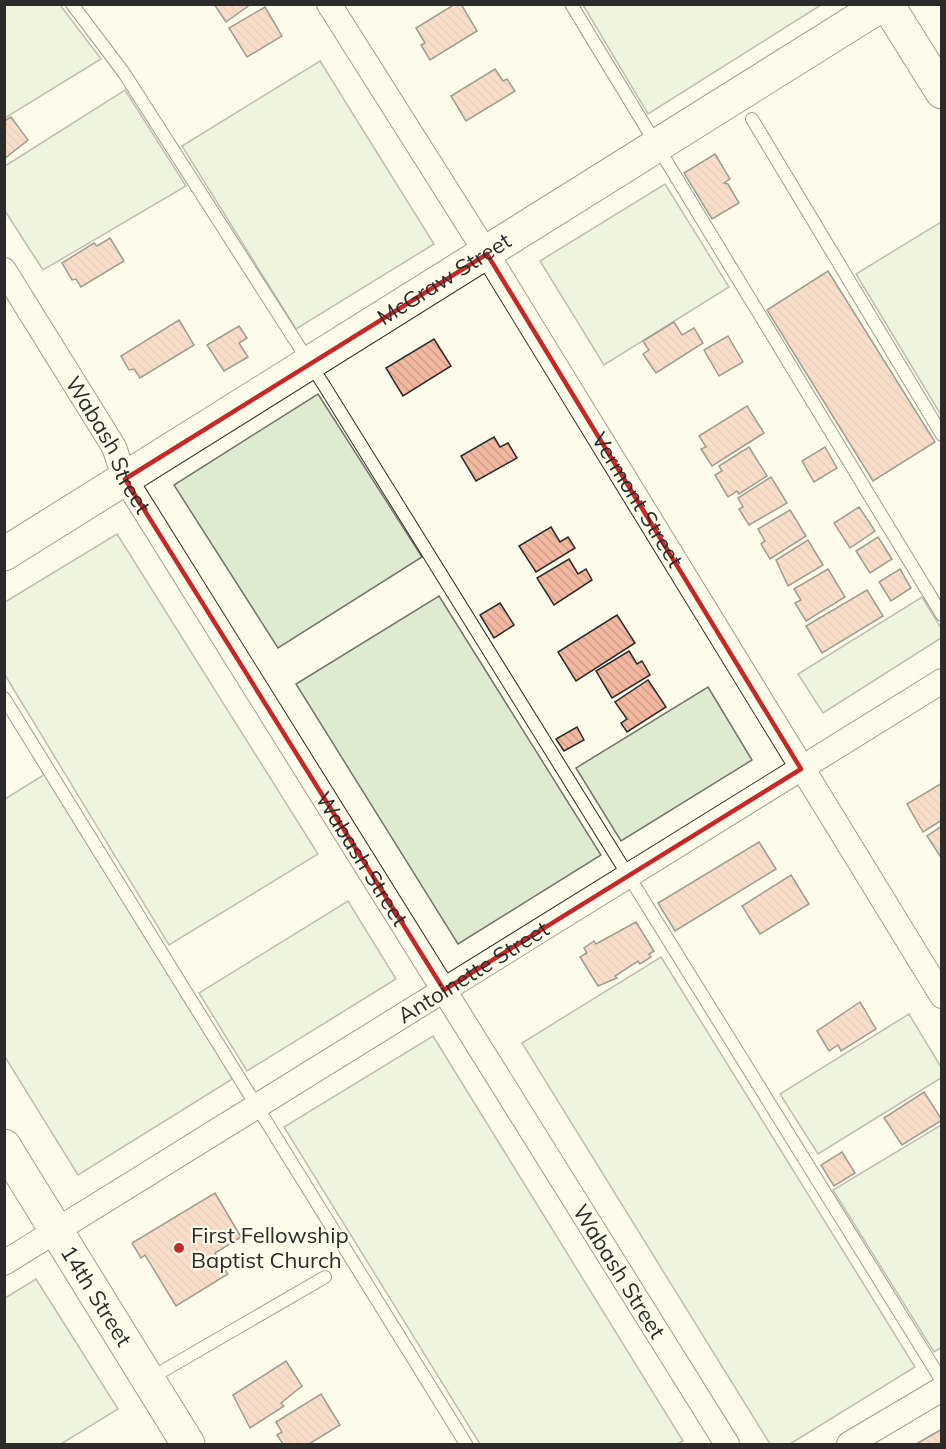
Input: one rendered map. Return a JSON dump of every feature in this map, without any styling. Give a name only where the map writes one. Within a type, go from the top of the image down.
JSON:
[{"type":"street","name":"Vermont Street","points":[[329,4],[487,254],[942,996]]},
{"type":"street","name":"McGraw Street","points":[[4,554],[885,4]]},
{"type":"street","points":[[885,4],[942,92]]},
{"type":"street","name":"Wabash Street","points":[[4,270],[114,447],[125,478],[727,1444]]},
{"type":"street","name":"Antoinette Street","points":[[4,1263],[942,681]]},
{"type":"street","name":"14th Street","points":[[4,1146],[188,1444]]},
{"type":"street","points":[[849,1444],[942,1389]]},
{"type":"lane","points":[[72,4],[123,73],[310,363],[630,875],[942,1381]]},
{"type":"lane","points":[[571,4],[942,615]]},
{"type":"lane","points":[[752,119],[942,435]]},
{"type":"lane","points":[[4,698],[466,1444]]},
{"type":"lane","points":[[148,1379],[325,1277]]},
{"type":"highlighted area","points":[[487,254],[801,769],[444,990],[125,479]]},
{"type":"green space","points":[[5,4],[60,5],[101,59],[5,118]]},
{"type":"green space","points":[[583,5],[821,5],[648,114]]},
{"type":"green space","points":[[320,61],[434,244],[296,329],[182,146]]},
{"type":"green space","points":[[125,90],[186,186],[43,270],[5,211],[5,166]]},
{"type":"green space","points":[[665,184],[729,287],[604,365],[540,261]]},
{"type":"green space","points":[[941,222],[941,415],[856,274]]},
{"type":"green space","points":[[318,394],[422,557],[278,648],[174,485]]},
{"type":"green space","points":[[117,534],[318,854],[169,945],[5,675],[5,602]]},
{"type":"green space","points":[[439,596],[601,855],[458,944],[296,684]]},
{"type":"green space","points":[[922,597],[941,628],[941,638],[823,713],[798,674]]},
{"type":"green space","points":[[708,687],[752,760],[621,841],[576,768]]},
{"type":"green space","points":[[45,774],[234,1078],[78,1175],[5,1057],[5,799]]},
{"type":"green space","points":[[348,901],[396,979],[247,1071],[199,993]]},
{"type":"green space","points":[[661,957],[915,1367],[790,1444],[770,1444],[522,1043]]},
{"type":"green space","points":[[909,1014],[941,1067],[941,1078],[818,1154],[780,1094]]},
{"type":"green space","points":[[433,1036],[683,1441],[677,1444],[480,1444],[284,1127]]},
{"type":"green space","points":[[941,1125],[942,1347],[934,1352],[833,1190]]},
{"type":"green space","points":[[36,1279],[118,1409],[61,1444],[5,1444],[5,1298]]},
{"type":"building","points":[[214,4],[251,4],[226,22]]},
{"type":"building","points":[[455,4],[461,4],[477,31],[430,60],[421,45],[425,43],[416,28]]},
{"type":"building","points":[[265,7],[282,36],[247,57],[229,28]]},
{"type":"building","points":[[495,69],[503,81],[507,79],[515,91],[466,121],[451,96]]},
{"type":"building","points":[[11,117],[28,140],[4,159],[4,121]]},
{"type":"building","points":[[715,154],[730,179],[724,183],[728,184],[739,203],[712,219],[684,173]]},
{"type":"building","points":[[110,238],[124,261],[81,287],[76,279],[72,280],[62,263],[94,243],[97,246]]},
{"type":"building","points":[[828,271],[935,442],[873,481],[767,310]]},
{"type":"building","points":[[179,320],[194,345],[140,378],[134,369],[129,370],[121,356]]},
{"type":"building","points":[[674,322],[682,335],[694,328],[703,343],[656,373],[643,354],[649,350],[643,341]]},
{"type":"building","points":[[239,326],[247,338],[239,343],[248,357],[224,371],[207,345]]},
{"type":"building","points":[[728,336],[743,362],[719,376],[704,350]]},
{"type":"building","points":[[434,339],[451,366],[403,396],[386,368]]},
{"type":"building","points":[[747,406],[764,433],[712,466],[701,449],[706,447],[699,436]]},
{"type":"building","points":[[494,437],[500,447],[508,443],[517,458],[476,481],[461,456]]},
{"type":"building","points":[[749,447],[767,476],[739,494],[737,491],[728,497],[715,475],[722,471],[719,466]]},
{"type":"building","points":[[825,447],[837,468],[814,482],[802,461]]},
{"type":"building","points":[[771,477],[787,503],[749,525],[739,509],[743,507],[738,498]]},
{"type":"building","points":[[859,507],[875,531],[850,548],[834,523]]},
{"type":"building","points":[[790,510],[806,536],[770,559],[761,544],[765,541],[758,529]]},
{"type":"building","points":[[551,527],[560,542],[568,537],[575,548],[536,572],[519,546]]},
{"type":"building","points":[[878,537],[892,559],[870,573],[856,551]]},
{"type":"building","points":[[808,540],[823,565],[788,586],[776,560]]},
{"type":"building","points":[[569,559],[578,574],[586,569],[592,580],[554,605],[537,578]]},
{"type":"building","points":[[828,569],[845,597],[806,621],[795,603],[801,600],[794,589]]},
{"type":"building","points":[[900,569],[911,588],[891,601],[879,582]]},
{"type":"building","points":[[867,590],[883,616],[822,653],[806,626]]},
{"type":"building","points":[[500,603],[514,625],[494,638],[480,615]]},
{"type":"building","points":[[617,615],[635,643],[576,681],[558,652]]},
{"type":"building","points":[[629,651],[637,664],[642,661],[650,675],[612,698],[596,671]]},
{"type":"building","points":[[648,680],[666,707],[627,732],[621,723],[627,719],[615,702]]},
{"type":"building","points":[[577,727],[584,740],[564,751],[556,739]]},
{"type":"building","points":[[942,783],[942,820],[923,832],[907,804]]},
{"type":"building","points":[[942,826],[942,859],[927,836]]},
{"type":"building","points":[[759,842],[776,869],[675,931],[658,903]]},
{"type":"building","points":[[791,875],[809,904],[760,934],[742,906]]},
{"type":"building","points":[[636,922],[654,951],[649,954],[651,957],[640,964],[638,961],[615,976],[617,978],[598,986],[580,957],[587,953],[584,948]]},
{"type":"building","points":[[860,1002],[876,1029],[841,1051],[838,1045],[829,1051],[817,1031]]},
{"type":"building","points":[[924,1092],[942,1120],[902,1145],[884,1118]]},
{"type":"building","points":[[842,1152],[855,1173],[834,1186],[821,1165]]},
{"type":"building","name":"First Fellowship Baptist Church","points":[[215,1193],[241,1237],[215,1253],[228,1274],[176,1306],[145,1255],[141,1258],[132,1243]]},
{"type":"building","points":[[286,1361],[302,1386],[281,1403],[284,1406],[250,1428],[233,1395]]},
{"type":"building","points":[[321,1394],[340,1425],[309,1444],[283,1444],[277,1435],[282,1432],[276,1422]]},
{"type":"building","points":[[942,1429],[942,1444],[916,1444]]},
{"type":"place","name":"First Fellowship Baptist Church","points":[[179,1248]]}]
